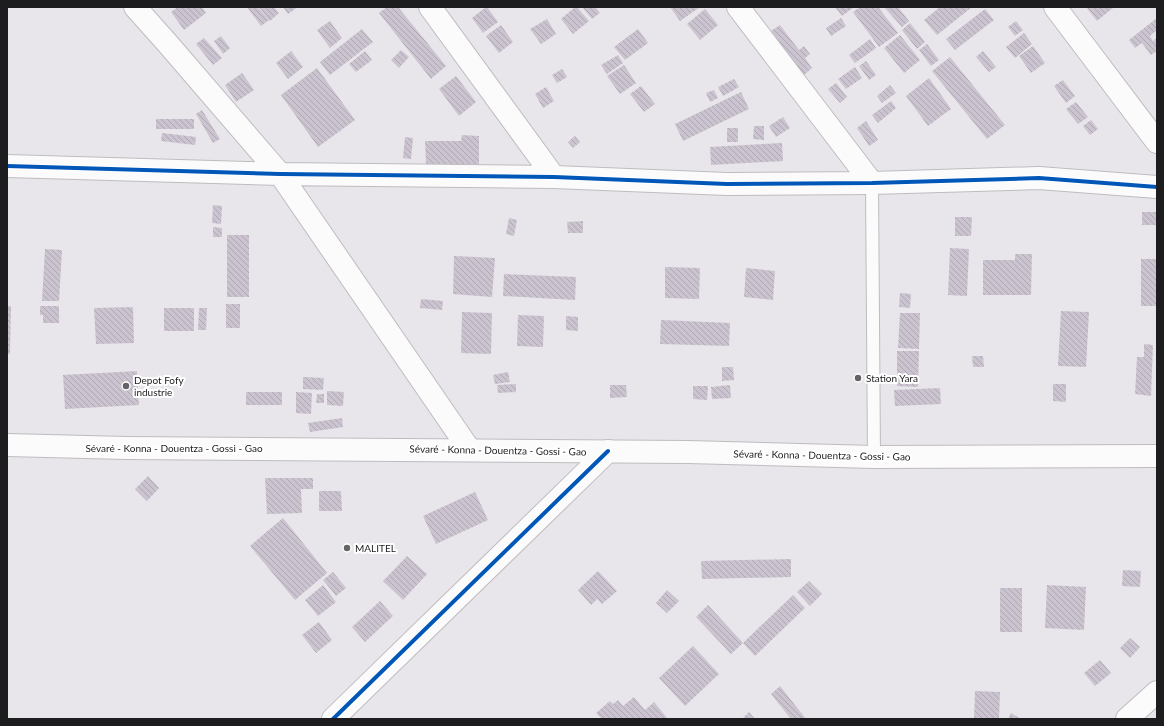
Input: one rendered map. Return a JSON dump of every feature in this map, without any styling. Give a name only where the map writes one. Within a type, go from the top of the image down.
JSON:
[{"type":"street","points":[[135,7],[280,174],[469,450]]},
{"type":"street","points":[[430,7],[554,177]]},
{"type":"street","points":[[738,7],[872,183]]},
{"type":"street","points":[[1055,7],[1157,142]]},
{"type":"street","points":[[7,166],[280,174],[554,177],[726,184],[872,183],[1039,178],[1157,187]]},
{"type":"street","name":"Sévaré - Konna - Douentza - Gossi - Gao","points":[[7,445],[134,448],[688,452],[874,457],[1157,456]]},
{"type":"street","points":[[333,719],[608,451]]},
{"type":"street","points":[[1127,719],[1157,692]]},
{"type":"lane","points":[[872,183],[874,457]]},
{"type":"building","points":[[178,7],[202,7],[206,13],[184,30],[171,12]]},
{"type":"building","points":[[247,7],[258,7],[269,20],[261,26]]},
{"type":"building","points":[[259,7],[274,7],[279,13],[270,21]]},
{"type":"building","points":[[283,7],[298,7],[288,14]]},
{"type":"building","points":[[387,7],[398,7],[446,66],[431,79],[379,13]]},
{"type":"building","points":[[486,7],[498,22],[483,33],[472,18]]},
{"type":"building","points":[[577,7],[589,21],[573,34],[561,19]]},
{"type":"building","points":[[582,7],[595,7],[600,13],[592,19]]},
{"type":"building","points":[[670,7],[700,7],[680,21]]},
{"type":"building","points":[[835,7],[854,7],[842,16]]},
{"type":"building","points":[[860,7],[878,7],[898,33],[879,47],[853,12]]},
{"type":"building","points":[[884,7],[898,7],[909,21],[902,27]]},
{"type":"building","points":[[940,7],[972,7],[937,35],[924,20]]},
{"type":"building","points":[[1086,7],[1114,7],[1097,21]]},
{"type":"building","points":[[705,9],[718,25],[700,40],[687,24]]},
{"type":"building","points":[[985,9],[994,20],[955,50],[946,39]]},
{"type":"building","points":[[841,18],[846,26],[831,36],[826,28]]},
{"type":"building","points":[[1157,18],[1157,30],[1150,36],[1153,41],[1157,38],[1157,51],[1151,55],[1142,43],[1135,48],[1129,40]]},
{"type":"building","points":[[547,19],[556,34],[541,44],[530,29]]},
{"type":"building","points":[[330,21],[342,38],[330,48],[317,30]]},
{"type":"building","points":[[1016,21],[1023,30],[1015,36],[1008,27]]},
{"type":"building","points":[[910,23],[925,42],[917,49],[902,30]]},
{"type":"building","points":[[501,25],[513,42],[499,53],[486,36]]},
{"type":"building","points":[[780,25],[799,50],[804,46],[810,54],[805,58],[812,68],[804,75],[771,31]]},
{"type":"building","points":[[362,29],[373,42],[330,75],[320,62]]},
{"type":"building","points":[[638,29],[648,43],[625,60],[614,47]]},
{"type":"building","points":[[1024,33],[1032,44],[1015,58],[1006,47]]},
{"type":"building","points":[[900,35],[920,60],[904,73],[884,48]]},
{"type":"building","points":[[221,36],[230,48],[223,54],[214,41]]},
{"type":"building","points":[[204,38],[222,58],[213,65],[196,44]]},
{"type":"building","points":[[870,39],[876,48],[855,63],[849,55]]},
{"type":"building","points":[[927,44],[939,60],[931,66],[919,50]]},
{"type":"building","points":[[1033,46],[1045,63],[1031,73],[1019,56]]},
{"type":"building","points":[[401,50],[409,57],[399,68],[391,60]]},
{"type":"building","points":[[291,51],[303,67],[288,79],[276,63]]},
{"type":"building","points":[[365,51],[372,60],[356,72],[349,64]]},
{"type":"building","points":[[983,51],[996,67],[989,72],[976,57]]},
{"type":"building","points":[[618,55],[623,63],[607,74],[601,65]]},
{"type":"building","points":[[950,57],[1005,125],[987,139],[932,71]]},
{"type":"building","points":[[866,61],[876,75],[869,80],[859,66]]},
{"type":"building","points":[[624,65],[636,83],[620,94],[607,76]]},
{"type":"building","points":[[855,67],[862,78],[846,89],[838,79]]},
{"type":"building","points":[[317,68],[355,120],[318,147],[281,95]]},
{"type":"building","points":[[562,69],[567,77],[557,83],[552,75]]},
{"type":"building","points":[[242,73],[254,90],[236,102],[225,85]]},
{"type":"building","points":[[456,76],[476,102],[459,116],[439,89]]},
{"type":"building","points":[[929,78],[951,109],[928,126],[906,96]]},
{"type":"building","points":[[734,79],[739,87],[723,96],[718,87]]},
{"type":"building","points":[[1063,80],[1075,96],[1066,103],[1054,86]]},
{"type":"building","points":[[836,83],[847,97],[840,103],[828,89]]},
{"type":"building","points":[[890,85],[896,93],[882,103],[877,96]]},
{"type":"building","points":[[641,86],[655,104],[644,112],[630,94]]},
{"type":"building","points":[[546,87],[554,101],[543,108],[535,94]]},
{"type":"building","points":[[714,90],[718,98],[710,102],[706,93]]},
{"type":"building","points":[[741,92],[749,109],[683,141],[675,124]]},
{"type":"building","points":[[891,101],[896,108],[878,123],[872,115]]},
{"type":"building","points":[[1076,102],[1088,117],[1078,124],[1066,109]]},
{"type":"building","points":[[202,110],[220,139],[213,143],[196,114]]},
{"type":"building","points":[[783,117],[790,128],[776,137],[769,126]]},
{"type":"building","points":[[156,119],[194,119],[194,129],[156,129]]},
{"type":"building","points":[[1091,120],[1098,129],[1090,135],[1083,126]]},
{"type":"building","points":[[866,121],[878,140],[869,146],[857,128]]},
{"type":"building","points":[[754,126],[764,126],[764,140],[753,139]]},
{"type":"building","points":[[727,128],[738,128],[738,142],[727,142]]},
{"type":"building","points":[[162,133],[196,137],[195,145],[161,141]]},
{"type":"building","points":[[462,135],[479,136],[479,164],[426,164],[425,141],[461,141]]},
{"type":"building","points":[[575,136],[580,142],[573,148],[568,142]]},
{"type":"building","points":[[405,137],[413,138],[411,159],[403,158]]},
{"type":"building","points":[[782,143],[783,161],[711,165],[710,147]]},
{"type":"building","points":[[213,205],[222,206],[221,224],[212,223]]},
{"type":"building","points":[[1142,212],[1157,212],[1157,225],[1142,225]]},
{"type":"building","points":[[955,217],[972,217],[971,236],[955,236]]},
{"type":"building","points":[[509,218],[517,220],[514,236],[506,234]]},
{"type":"building","points":[[583,221],[583,233],[568,233],[567,222]]},
{"type":"building","points":[[213,227],[222,228],[222,237],[213,237]]},
{"type":"building","points":[[227,235],[249,235],[249,297],[227,297]]},
{"type":"building","points":[[950,248],[969,249],[967,296],[948,295]]},
{"type":"building","points":[[45,249],[62,250],[59,301],[42,301]]},
{"type":"building","points":[[1015,254],[1032,254],[1031,295],[983,295],[983,260],[1015,260]]},
{"type":"building","points":[[454,256],[495,258],[492,297],[453,294]]},
{"type":"building","points":[[1141,259],[1157,259],[1157,306],[1141,306]]},
{"type":"building","points":[[665,267],[700,268],[699,299],[665,298]]},
{"type":"building","points":[[746,268],[775,271],[773,300],[744,297]]},
{"type":"building","points":[[504,274],[576,277],[575,300],[503,296]]},
{"type":"building","points":[[900,293],[911,294],[910,308],[899,307]]},
{"type":"building","points":[[421,299],[443,301],[442,310],[420,308]]},
{"type":"building","points":[[226,304],[240,304],[240,328],[226,328]]},
{"type":"building","points":[[7,306],[11,306],[10,354],[7,354]]},
{"type":"building","points":[[40,306],[59,306],[59,323],[43,323],[43,315],[40,315]]},
{"type":"building","points":[[133,307],[134,343],[96,344],[94,308]]},
{"type":"building","points":[[164,308],[194,308],[194,331],[164,331]]},
{"type":"building","points":[[199,308],[207,308],[206,330],[198,330]]},
{"type":"building","points":[[1061,311],[1089,312],[1086,367],[1058,366]]},
{"type":"building","points":[[462,312],[492,313],[491,354],[461,353]]},
{"type":"building","points":[[900,313],[920,313],[919,349],[898,348]]},
{"type":"building","points":[[518,315],[544,316],[543,347],[517,346]]},
{"type":"building","points":[[566,316],[578,317],[578,331],[566,330]]},
{"type":"building","points":[[661,320],[730,323],[729,346],[660,344]]},
{"type":"building","points":[[1144,344],[1153,345],[1151,396],[1135,394],[1137,357],[1144,357]]},
{"type":"building","points":[[897,351],[919,351],[918,387],[897,386]]},
{"type":"building","points":[[972,356],[983,356],[984,367],[973,367]]},
{"type":"building","points":[[722,367],[733,367],[734,380],[722,381]]},
{"type":"building","points":[[137,371],[139,405],[65,409],[63,375]]},
{"type":"building","points":[[508,372],[510,382],[495,384],[493,375]]},
{"type":"building","points":[[303,377],[324,378],[323,390],[303,389]]},
{"type":"building","points":[[516,384],[516,392],[498,393],[497,385]]},
{"type":"building","points":[[1053,384],[1066,384],[1066,402],[1053,401]]},
{"type":"building","points":[[610,385],[626,385],[627,397],[610,398]]},
{"type":"building","points":[[730,385],[731,398],[712,399],[711,387]]},
{"type":"building","points":[[693,386],[708,386],[707,400],[693,399]]},
{"type":"building","points":[[940,388],[941,404],[895,406],[894,390]]},
{"type":"building","points":[[327,391],[344,392],[343,406],[327,405]]},
{"type":"building","points":[[246,392],[282,392],[282,405],[246,405]]},
{"type":"building","points":[[296,392],[312,393],[311,414],[296,413]]},
{"type":"building","points":[[317,394],[324,394],[324,403],[316,403]]},
{"type":"building","points":[[342,418],[343,427],[310,432],[308,423]]},
{"type":"building","points":[[148,476],[159,488],[147,501],[135,489]]},
{"type":"building","points":[[265,478],[313,478],[313,489],[301,489],[302,513],[267,514]]},
{"type":"building","points":[[319,491],[341,491],[342,511],[319,511]]},
{"type":"building","points":[[475,492],[488,520],[436,544],[423,516]]},
{"type":"building","points":[[283,518],[327,573],[295,600],[250,546]]},
{"type":"building","points":[[407,556],[427,574],[403,600],[383,581]]},
{"type":"building","points":[[791,559],[791,577],[702,579],[701,561]]},
{"type":"building","points":[[1123,570],[1141,571],[1140,587],[1122,586]]},
{"type":"building","points":[[598,571],[617,591],[602,604],[597,599],[591,605],[578,590]]},
{"type":"building","points":[[333,572],[346,588],[336,596],[323,580]]},
{"type":"building","points":[[809,581],[822,594],[810,606],[797,592]]},
{"type":"building","points":[[323,585],[336,602],[318,616],[305,600]]},
{"type":"building","points":[[1047,585],[1086,587],[1084,630],[1045,628]]},
{"type":"building","points":[[1000,588],[1022,588],[1022,632],[1000,632]]},
{"type":"building","points":[[667,590],[679,601],[667,613],[656,603]]},
{"type":"building","points":[[793,595],[805,608],[755,656],[743,643]]},
{"type":"building","points":[[380,601],[393,616],[365,642],[352,627]]},
{"type":"building","points":[[708,605],[743,643],[731,654],[696,617]]},
{"type":"building","points":[[319,622],[332,640],[316,653],[302,635]]},
{"type":"building","points":[[1130,638],[1140,647],[1130,658],[1120,648]]},
{"type":"building","points":[[693,646],[719,674],[685,706],[659,678]]},
{"type":"building","points":[[1100,660],[1111,673],[1095,686],[1084,673]]},
{"type":"building","points":[[780,686],[806,719],[791,719],[771,694]]},
{"type":"building","points":[[975,691],[1000,692],[999,719],[974,719]]},
{"type":"building","points":[[634,697],[645,710],[654,702],[667,718],[602,719],[596,713],[610,701],[613,704],[618,700],[623,706]]},
{"type":"building","points":[[749,712],[755,719],[742,719]]},
{"type":"building","points":[[1011,713],[1021,719],[1008,719]]},
{"type":"cycle path","points":[[7,166],[280,174],[554,177],[727,184],[872,183],[1039,178],[1157,187]]},
{"type":"cycle path","points":[[333,719],[608,451]]},
{"type":"place","name":"Station Yara","points":[[858,378]]},
{"type":"place","name":"Depot Fofy industrie","points":[[126,386]]},
{"type":"place","name":"MALITEL","points":[[347,548]]}]
